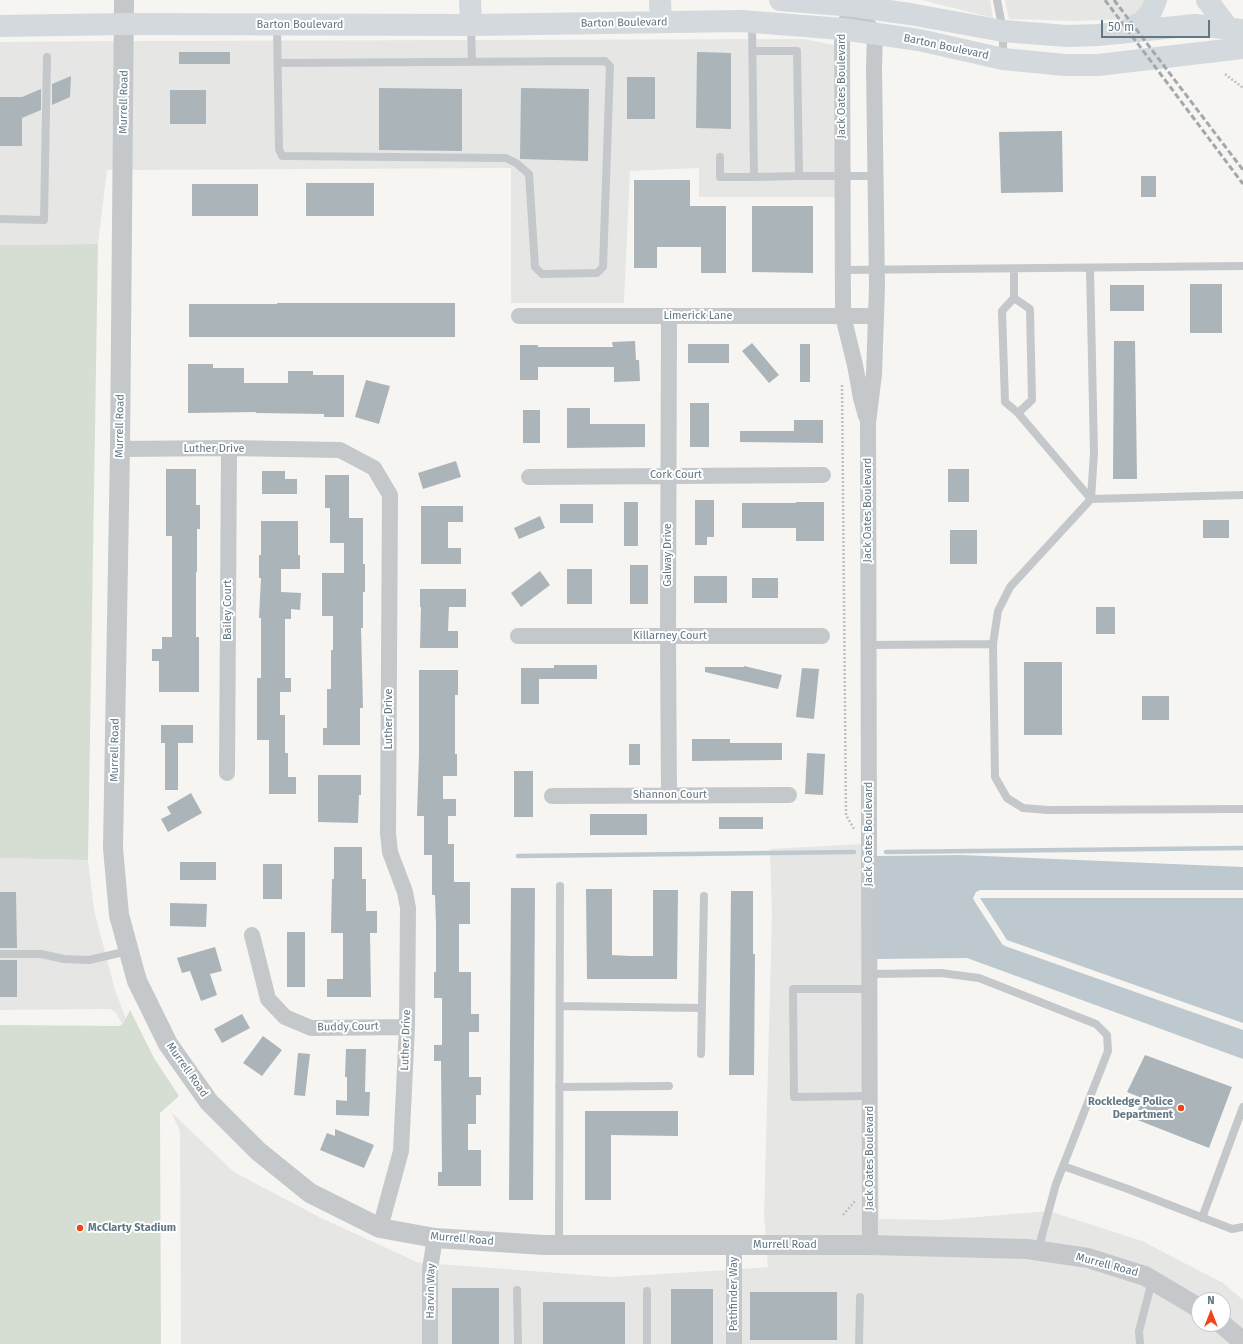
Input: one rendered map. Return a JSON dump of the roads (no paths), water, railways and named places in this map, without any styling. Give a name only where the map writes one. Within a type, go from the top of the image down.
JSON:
[{"type":"main road","points":[[470,0],[471,25]]},
{"type":"main road","points":[[660,0],[661,22]]},
{"type":"main road","points":[[780,0],[855,3],[1003,31],[1067,36],[1098,35],[1195,25],[1236,29]]},
{"type":"main road","points":[[1121,33],[1142,22],[1151,12],[1156,0]]},
{"type":"main road","points":[[1207,0],[1236,29],[1243,48]]},
{"type":"main road","name":"Barton Boulevard","points":[[0,26],[125,24],[471,25],[752,22],[842,29],[919,40],[1003,59],[1065,65],[1098,65],[1243,48]]},
{"type":"street","name":"Murrell Road","points":[[124,0],[125,24],[120,450],[113,848],[119,915],[137,981],[168,1044],[209,1102],[258,1151],[310,1193],[380,1228],[435,1238],[559,1245],[870,1245],[978,1247],[1038,1250],[1088,1258],[1145,1276],[1191,1303]]},
{"type":"street","name":"Jack Oates Boulevard","points":[[855,3],[842,29],[843,316],[855,366],[860,398],[868,423]]},
{"type":"street","points":[[855,3],[875,34]]},
{"type":"street","name":"Jack Oates Boulevard","points":[[870,1245],[868,423],[874,374],[877,270],[874,67],[875,34]]},
{"type":"street","name":"Limerick Lane","points":[[519,316],[876,316]]},
{"type":"street","name":"Galway Drive","points":[[669,316],[668,636],[670,795]]},
{"type":"street","name":"Luther Drive","points":[[120,450],[229,448],[340,450],[374,468],[390,495],[388,833],[390,852],[408,908],[407,1027],[401,1151],[380,1228]]},
{"type":"street","name":"Bailey Court","points":[[227,773],[229,448]]},
{"type":"street","name":"Cork Court","points":[[529,477],[823,475]]},
{"type":"street","name":"Killarney Court","points":[[518,636],[822,636]]},
{"type":"street","name":"Shannon Court","points":[[552,796],[789,795]]},
{"type":"street","name":"Buddy Court","points":[[252,935],[268,999],[285,1017],[311,1028],[407,1027]]},
{"type":"street","name":"Harvin Way","points":[[430,1344],[430,1269],[435,1238]]},
{"type":"street","name":"Pathfinder Way","points":[[734,1245],[734,1344]]},
{"type":"street","points":[[1231,1331],[1243,1342]]},
{"type":"lane","points":[[997,0],[1003,31],[1003,59]]},
{"type":"lane","points":[[752,22],[754,177]]},
{"type":"lane","points":[[277,25],[279,149],[282,156],[506,158],[516,163],[528,174],[535,267],[542,274],[597,273],[603,267],[610,66],[605,61],[278,63]]},
{"type":"lane","points":[[471,25],[472,62]]},
{"type":"lane","points":[[753,50],[797,51],[800,176]]},
{"type":"lane","points":[[0,219],[44,220],[47,57]]},
{"type":"lane","points":[[720,157],[720,177],[876,176]]},
{"type":"lane","points":[[843,270],[1243,266]]},
{"type":"lane","points":[[1090,268],[1094,453],[1091,499],[1010,587],[998,611],[993,644],[995,777],[1007,798],[1023,808],[1048,810],[1243,809]]},
{"type":"lane","points":[[1014,269],[1014,298],[1002,310],[1005,402],[1018,413],[1091,499]]},
{"type":"lane","points":[[1014,298],[1030,309],[1032,400],[1018,413]]},
{"type":"lane","points":[[1091,499],[1243,495]]},
{"type":"lane","points":[[869,645],[993,644]]},
{"type":"lane","points":[[559,1245],[560,886]]},
{"type":"lane","points":[[701,1054],[704,896]]},
{"type":"lane","points":[[0,954],[41,954],[64,959],[89,960],[129,950]]},
{"type":"lane","points":[[870,1096],[794,1097],[793,989],[870,982],[941,973],[979,978],[1096,1024],[1107,1034],[1108,1051],[1056,1184],[1038,1250]]},
{"type":"lane","points":[[560,1006],[702,1008]]},
{"type":"lane","points":[[559,1087],[669,1086]]},
{"type":"lane","points":[[1202,1218],[1243,1107]]},
{"type":"lane","points":[[1063,1166],[1232,1229],[1243,1227]]},
{"type":"lane","points":[[1140,1344],[1139,1331],[1152,1280]]},
{"type":"lane","points":[[517,1290],[518,1344]]},
{"type":"lane","points":[[647,1291],[647,1344]]},
{"type":"lane","points":[[859,1344],[860,1297]]},
{"type":"waterway","points":[[886,852],[1243,848]]},
{"type":"waterway","points":[[518,856],[854,852]]},
{"type":"railway","points":[[1105,0],[1243,184]]},
{"type":"railway","points":[[1114,0],[1243,170]]},
{"type":"place","name":"Rockledge Police Department","points":[[1181,1108]]},
{"type":"place","name":"McClarty Stadium","points":[[80,1228]]}]
